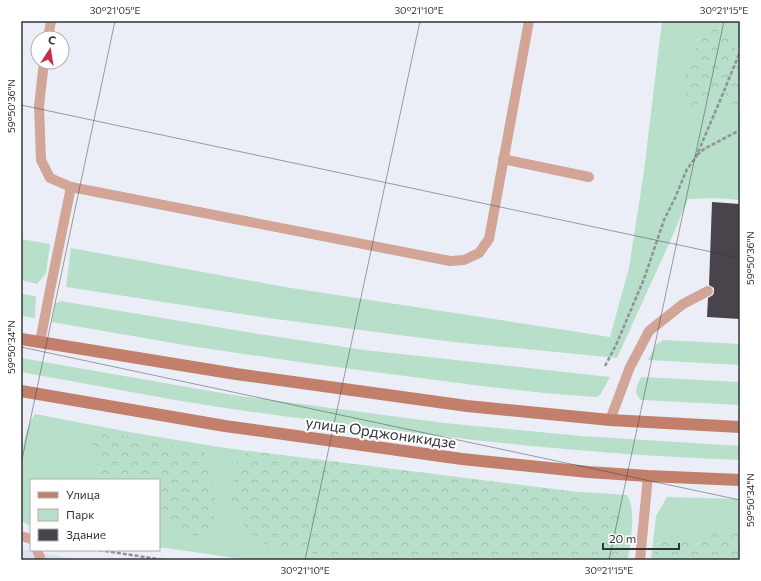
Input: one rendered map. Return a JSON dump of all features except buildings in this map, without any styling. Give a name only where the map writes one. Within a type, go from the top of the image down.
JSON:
[{"type":"street","points":[[21,339],[236,374],[467,406],[610,420],[740,426]]},
{"type":"street","name":"улица Орджоникидзе","points":[[21,391],[225,426],[462,459],[580,471],[740,480]]},
{"type":"lane","points":[[43,70],[39,106],[41,160],[50,178],[72,187],[450,261],[464,260],[479,253],[489,239],[529,21]]},
{"type":"lane","points":[[503,159],[589,178]]},
{"type":"lane","points":[[40,342],[72,187]]},
{"type":"lane","points":[[610,420],[630,367],[649,331],[683,304],[708,291]]},
{"type":"lane","points":[[640,560],[648,476]]},
{"type":"path","points":[[696,157],[740,52]]},
{"type":"path","points":[[605,366],[616,345],[644,279],[664,220],[687,169],[704,148],[740,130]]},
{"type":"path","points":[[106,551],[164,560]]},
{"type":"shaded area","points":[[21,549],[79,560],[21,560]]},
{"type":"green space","points":[[662,21],[740,21],[740,200],[715,198],[688,199],[617,358],[453,342],[268,318],[66,287],[71,248],[285,287],[610,337],[629,268],[644,171]]},
{"type":"green space","points":[[716,27],[724,30],[731,36],[740,58],[740,115],[734,109],[730,101],[724,96],[715,96],[700,108],[691,107],[686,97],[685,73],[701,35],[707,28]]},
{"type":"green space","points":[[21,239],[50,244],[46,273],[37,284],[21,280]]},
{"type":"green space","points":[[21,294],[36,296],[35,318],[21,316]]},
{"type":"green space","points":[[60,301],[364,350],[610,377],[600,395],[596,397],[482,386],[313,364],[190,346],[52,322],[55,304]]},
{"type":"green space","points":[[663,340],[740,344],[740,365],[648,360],[656,345]]},
{"type":"green space","points":[[21,358],[233,395],[444,423],[581,436],[740,446],[740,460],[652,456],[522,445],[310,420],[175,400],[21,372]]},
{"type":"green space","points":[[641,377],[740,382],[740,405],[641,400],[636,392]]},
{"type":"green space","points":[[35,414],[213,446],[407,474],[552,490],[627,495],[632,510],[628,560],[249,560],[160,547],[160,479],[30,479],[30,526],[21,520],[21,471],[25,435]]},
{"type":"green space","points":[[100,431],[205,452],[211,471],[215,501],[213,529],[203,537],[180,532],[160,522],[160,479],[91,479],[97,470],[98,455],[91,442]]},
{"type":"green space","points":[[249,451],[570,491],[598,505],[620,509],[618,560],[373,560],[274,549],[254,537],[245,527],[229,503],[237,460]]},
{"type":"green space","points":[[667,497],[740,499],[740,560],[651,560],[656,516]]},
{"type":"green space","points":[[725,529],[740,531],[740,560],[657,560],[655,553],[663,536],[671,535],[699,540]]}]
